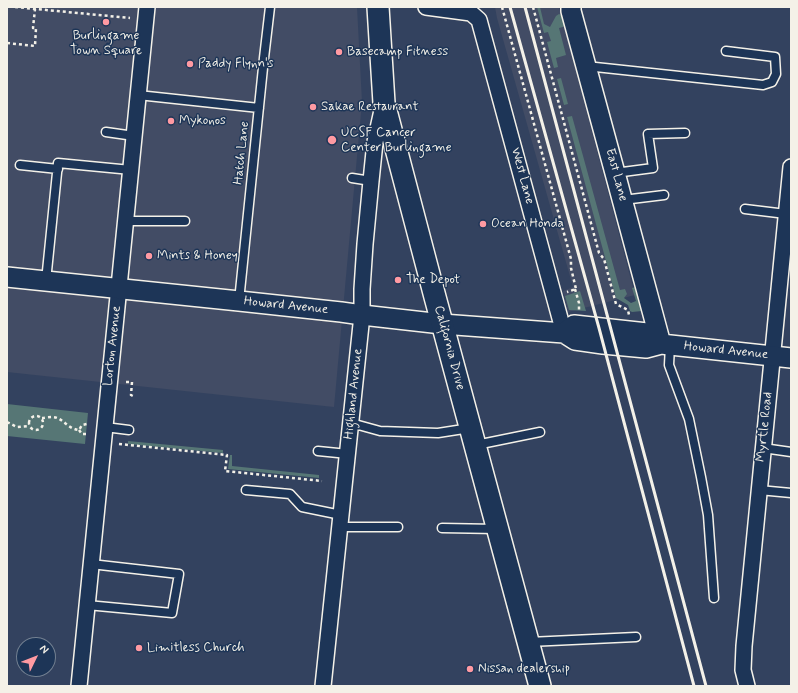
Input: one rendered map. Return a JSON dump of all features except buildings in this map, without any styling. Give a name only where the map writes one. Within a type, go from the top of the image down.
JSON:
[{"type":"main road","name":"California Drive","points":[[378,7],[384,103],[540,686]]},
{"type":"street","name":"Lorton Avenue","points":[[79,686],[147,7]]},
{"type":"street","name":"West Lane","points":[[426,7],[471,13],[479,20],[564,334]]},
{"type":"street","name":"East Lane","points":[[571,7],[623,200],[665,345]]},
{"type":"street","name":"Highland Avenue","points":[[323,686],[362,316],[365,244],[371,181],[376,142],[384,103]]},
{"type":"street","name":"Myrtle Road","points":[[747,686],[743,670],[744,646],[791,167]]},
{"type":"street","name":"Howard Avenue","points":[[7,277],[442,324],[564,334],[574,325],[647,333],[665,345],[791,358]]},
{"type":"lane","name":"Hatch Lane","points":[[239,301],[270,7]]},
{"type":"lane","points":[[586,66],[763,85],[772,82],[776,74],[775,57],[726,51]]},
{"type":"lane","points":[[138,95],[218,101],[259,108]]},
{"type":"lane","points":[[106,132],[134,136]]},
{"type":"lane","points":[[616,173],[653,168],[648,134],[685,133]]},
{"type":"lane","points":[[46,281],[58,163],[131,170]]},
{"type":"lane","points":[[20,165],[58,169]]},
{"type":"lane","points":[[352,178],[371,181]]},
{"type":"lane","points":[[623,200],[664,195]]},
{"type":"lane","points":[[745,209],[786,214]]},
{"type":"lane","points":[[126,221],[185,221]]},
{"type":"lane","points":[[665,345],[669,366],[689,419],[702,477],[708,515],[714,598]]},
{"type":"lane","points":[[351,424],[380,431],[472,436],[540,432]]},
{"type":"lane","points":[[105,427],[130,430]]},
{"type":"lane","points":[[763,448],[791,452]]},
{"type":"lane","points":[[318,451],[348,454]]},
{"type":"lane","points":[[246,490],[290,494],[302,507],[341,521],[398,527]]},
{"type":"lane","points":[[759,490],[791,492]]},
{"type":"lane","points":[[442,528],[497,529]]},
{"type":"lane","points":[[87,605],[172,613],[179,574],[91,564]]},
{"type":"lane","points":[[528,642],[636,637]]},
{"type":"path","points":[[15,7],[130,18]]},
{"type":"path","points":[[502,7],[570,259],[580,313]]},
{"type":"path","points":[[533,7],[599,254],[604,259],[616,304],[628,310],[629,315]]},
{"type":"path","points":[[7,44],[34,46],[36,28],[33,28],[35,9]]},
{"type":"path","points":[[562,294],[575,289]]},
{"type":"path","points":[[126,382],[132,382],[130,395],[133,396]]},
{"type":"path","points":[[29,426],[31,417],[52,417],[71,428],[79,430],[82,434],[86,434]]},
{"type":"path","points":[[7,422],[17,427],[29,426],[35,430],[42,427],[42,418]]},
{"type":"path","points":[[79,430],[82,425],[87,424]]},
{"type":"path","points":[[119,444],[227,455],[225,471],[322,481]]},
{"type":"shaded area","points":[[7,7],[357,7],[362,102],[334,407],[7,372]]},
{"type":"shaded area","points":[[495,7],[559,7],[635,295],[568,312],[563,291],[573,287]]},
{"type":"green space","points":[[537,7],[540,7],[544,24],[550,27],[556,16],[559,14],[563,16],[565,25],[559,28],[566,55],[556,58],[558,67],[554,68],[547,42],[551,41],[548,32],[544,33]]},
{"type":"green space","points":[[561,78],[568,104],[564,105],[557,79]]},
{"type":"green space","points":[[572,116],[620,290],[625,289],[627,294],[624,298],[631,303],[636,301],[632,288],[636,287],[642,311],[630,311],[628,305],[616,298],[567,117]]},
{"type":"green space","points":[[580,291],[586,311],[569,310],[565,296]]},
{"type":"green space","points":[[7,404],[88,413],[85,444],[7,436]]},
{"type":"green space","points":[[128,441],[223,450],[223,453],[128,444]]},
{"type":"green space","points":[[230,455],[232,455],[232,466],[319,475],[319,478],[228,469]]},
{"type":"railway","points":[[510,7],[599,328],[694,686]]},
{"type":"railway","points":[[525,7],[706,686]]},
{"type":"place","name":"Burlingame Town Square","points":[[106,22]]},
{"type":"place","name":"Basecamp Fitness","points":[[339,52]]},
{"type":"place","name":"Paddy Flynn's","points":[[190,64]]},
{"type":"place","name":"Sakae Restaurant","points":[[313,107]]},
{"type":"place","name":"Mykonos","points":[[171,121]]},
{"type":"place","name":"UCSF Cancer Center Burlingame","points":[[332,140]]},
{"type":"place","name":"Ocean Honda","points":[[483,224]]},
{"type":"place","name":"Mints & Honey","points":[[149,256]]},
{"type":"place","name":"The Depot","points":[[398,280]]},
{"type":"place","name":"Limitless Church","points":[[139,648]]},
{"type":"place","name":"Nissan dealership","points":[[470,669]]}]
